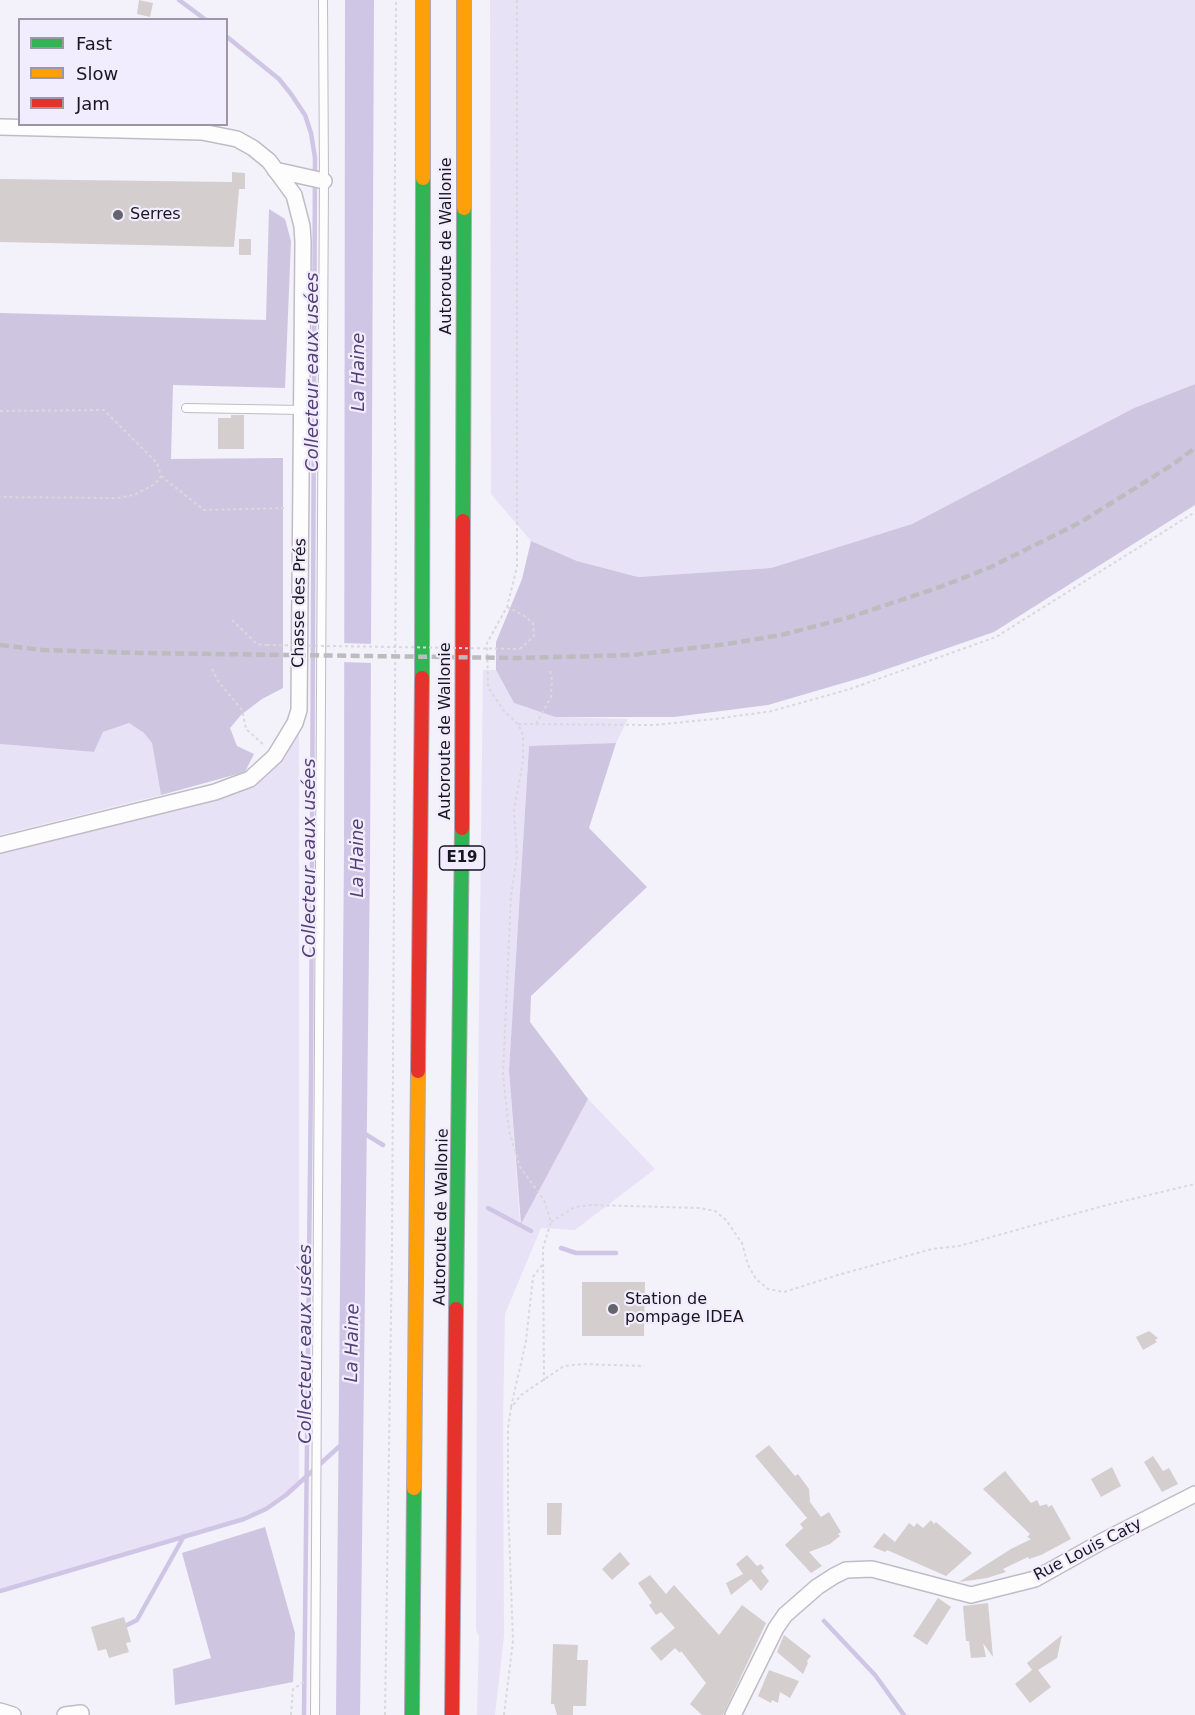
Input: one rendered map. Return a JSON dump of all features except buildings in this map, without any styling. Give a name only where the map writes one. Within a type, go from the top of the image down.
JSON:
[{"type":"highway","name":"Autoroute de Wallonie","points":[[412,1715],[422,716],[423,0]]},
{"type":"highway","name":"Autoroute de Wallonie","points":[[452,1715],[464,718],[464,0]]},
{"type":"street","points":[[0,128],[211,133],[237,139],[253,148],[272,166],[324,181]]},
{"type":"street","name":"Chasse des Prés","points":[[0,845],[215,792],[250,779],[275,756],[290,732],[299,710],[302,226],[294,195],[272,166]]},
{"type":"street","name":"Rue Louis Caty","points":[[733,1715],[776,1628],[785,1615],[817,1587],[846,1570],[872,1569],[971,1595],[1035,1579],[1195,1494]]},
{"type":"street","points":[[0,1711],[13,1715]]},
{"type":"lane","points":[[315,1715],[324,181],[323,0]]},
{"type":"lane","points":[[186,408],[302,410]]},
{"type":"path","points":[[385,1715],[392,1248],[396,0]]},
{"type":"path","points":[[517,0],[517,567],[507,607],[487,643],[488,687],[504,711],[518,724],[522,735],[523,751],[514,810],[517,857],[511,896],[503,1074],[509,1131],[520,1167],[544,1200],[551,1222],[543,1248],[542,1265],[544,1381]]},
{"type":"path","points":[[0,411],[104,410],[157,463],[160,476],[204,510],[301,508]]},
{"type":"path","points":[[0,497],[117,498],[134,495],[154,484],[160,476]]},
{"type":"path","points":[[518,724],[654,725],[715,719],[772,711],[850,689],[996,637],[1195,512]]},
{"type":"path","points":[[232,620],[257,644],[520,649],[534,636],[533,623],[507,607]]},
{"type":"path","points":[[212,669],[218,681],[242,710],[246,729],[275,756]]},
{"type":"path","points":[[536,724],[551,697],[550,671]]},
{"type":"path","points":[[551,1222],[575,1207],[591,1205],[700,1208],[715,1212],[726,1220],[742,1243],[748,1265],[756,1279],[768,1289],[784,1292],[932,1249],[959,1246],[1102,1206],[1195,1184]]},
{"type":"path","points":[[504,1715],[513,1641],[508,1428],[526,1341],[533,1277],[542,1265]]},
{"type":"path","points":[[511,1408],[521,1395],[564,1366],[582,1364],[644,1366]]},
{"type":"path","points":[[291,1715],[293,1689],[316,1673]]},
{"type":"shaded area","points":[[490,0],[1195,0],[1195,384],[1134,408],[912,524],[771,568],[638,577],[577,561],[531,541],[491,494]]},
{"type":"shaded area","points":[[269,209],[285,219],[291,241],[285,388],[173,385],[171,459],[283,458],[283,688],[262,699],[241,715],[230,728],[237,746],[254,754],[245,772],[161,795],[152,743],[144,733],[129,723],[103,732],[94,752],[0,744],[0,313],[266,320]]},
{"type":"shaded area","points":[[1195,384],[1195,505],[994,632],[867,676],[768,705],[674,717],[555,717],[514,703],[496,670],[496,642],[522,579],[531,541],[577,561],[638,577],[771,568],[912,524],[1134,408]]},
{"type":"shaded area","points":[[483,670],[496,670],[514,703],[555,717],[628,719],[616,743],[529,747],[509,1070],[520,1223],[588,1099],[655,1169],[575,1230],[541,1228],[505,1314],[504,1636],[495,1715],[477,1715],[479,1636],[476,1630],[478,1093]]},
{"type":"shaded area","points":[[299,710],[299,1484],[266,1509],[244,1519],[0,1591],[0,845],[250,779]]},
{"type":"shaded area","points":[[129,723],[144,733],[152,743],[161,795],[0,835],[0,744],[94,752],[103,732]]},
{"type":"shaded area","points":[[616,743],[589,828],[647,887],[531,996],[530,1022],[588,1099],[521,1224],[509,1070],[529,746]]},
{"type":"shaded area","points":[[265,1527],[295,1633],[293,1682],[175,1705],[173,1669],[211,1658],[182,1553]]},
{"type":"water","name":"La Haine","points":[[345,0],[374,0],[370,860],[360,1715],[336,1715],[344,856]]},
{"type":"pier","points":[[341,643],[374,644],[374,663],[341,662]]},
{"type":"waterway","name":"Collecteur eaux usées","points":[[179,0],[203,18]]},
{"type":"waterway","name":"Collecteur eaux usées","points":[[228,38],[279,79],[291,94],[305,115],[315,158],[311,1080],[304,1715]]},
{"type":"waterway","points":[[362,1132],[383,1145]]},
{"type":"waterway","points":[[488,1208],[531,1231]]},
{"type":"waterway","points":[[561,1248],[576,1253],[616,1253]]},
{"type":"waterway","points":[[0,1591],[244,1519],[266,1509],[286,1495],[342,1444]]},
{"type":"waterway","points":[[127,1625],[137,1620],[184,1536]]},
{"type":"waterway","points":[[824,1621],[875,1675],[904,1715]]},
{"type":"railway","points":[[0,645],[43,650],[139,653],[519,658],[633,655],[727,644],[781,635],[847,618],[940,587],[991,567],[1081,522],[1195,448]]},
{"type":"traffic: fast","points":[[422,678],[423,178]]},
{"type":"traffic: fast","points":[[463,521],[464,208]]},
{"type":"traffic: fast","points":[[456,1309],[462,828]]},
{"type":"traffic: fast","points":[[412,1715],[414,1488]]},
{"type":"traffic: slow","points":[[423,0],[423,178]]},
{"type":"traffic: slow","points":[[464,0],[464,208]]},
{"type":"traffic: slow","points":[[414,1488],[418,1071]]},
{"type":"traffic: jam","points":[[462,828],[463,521]]},
{"type":"traffic: jam","points":[[418,1071],[422,678]]},
{"type":"traffic: jam","points":[[452,1715],[456,1309]]},
{"type":"place","name":"Serres","points":[[118,215]]},
{"type":"place","name":"Station de pompage IDEA","points":[[613,1309]]}]
